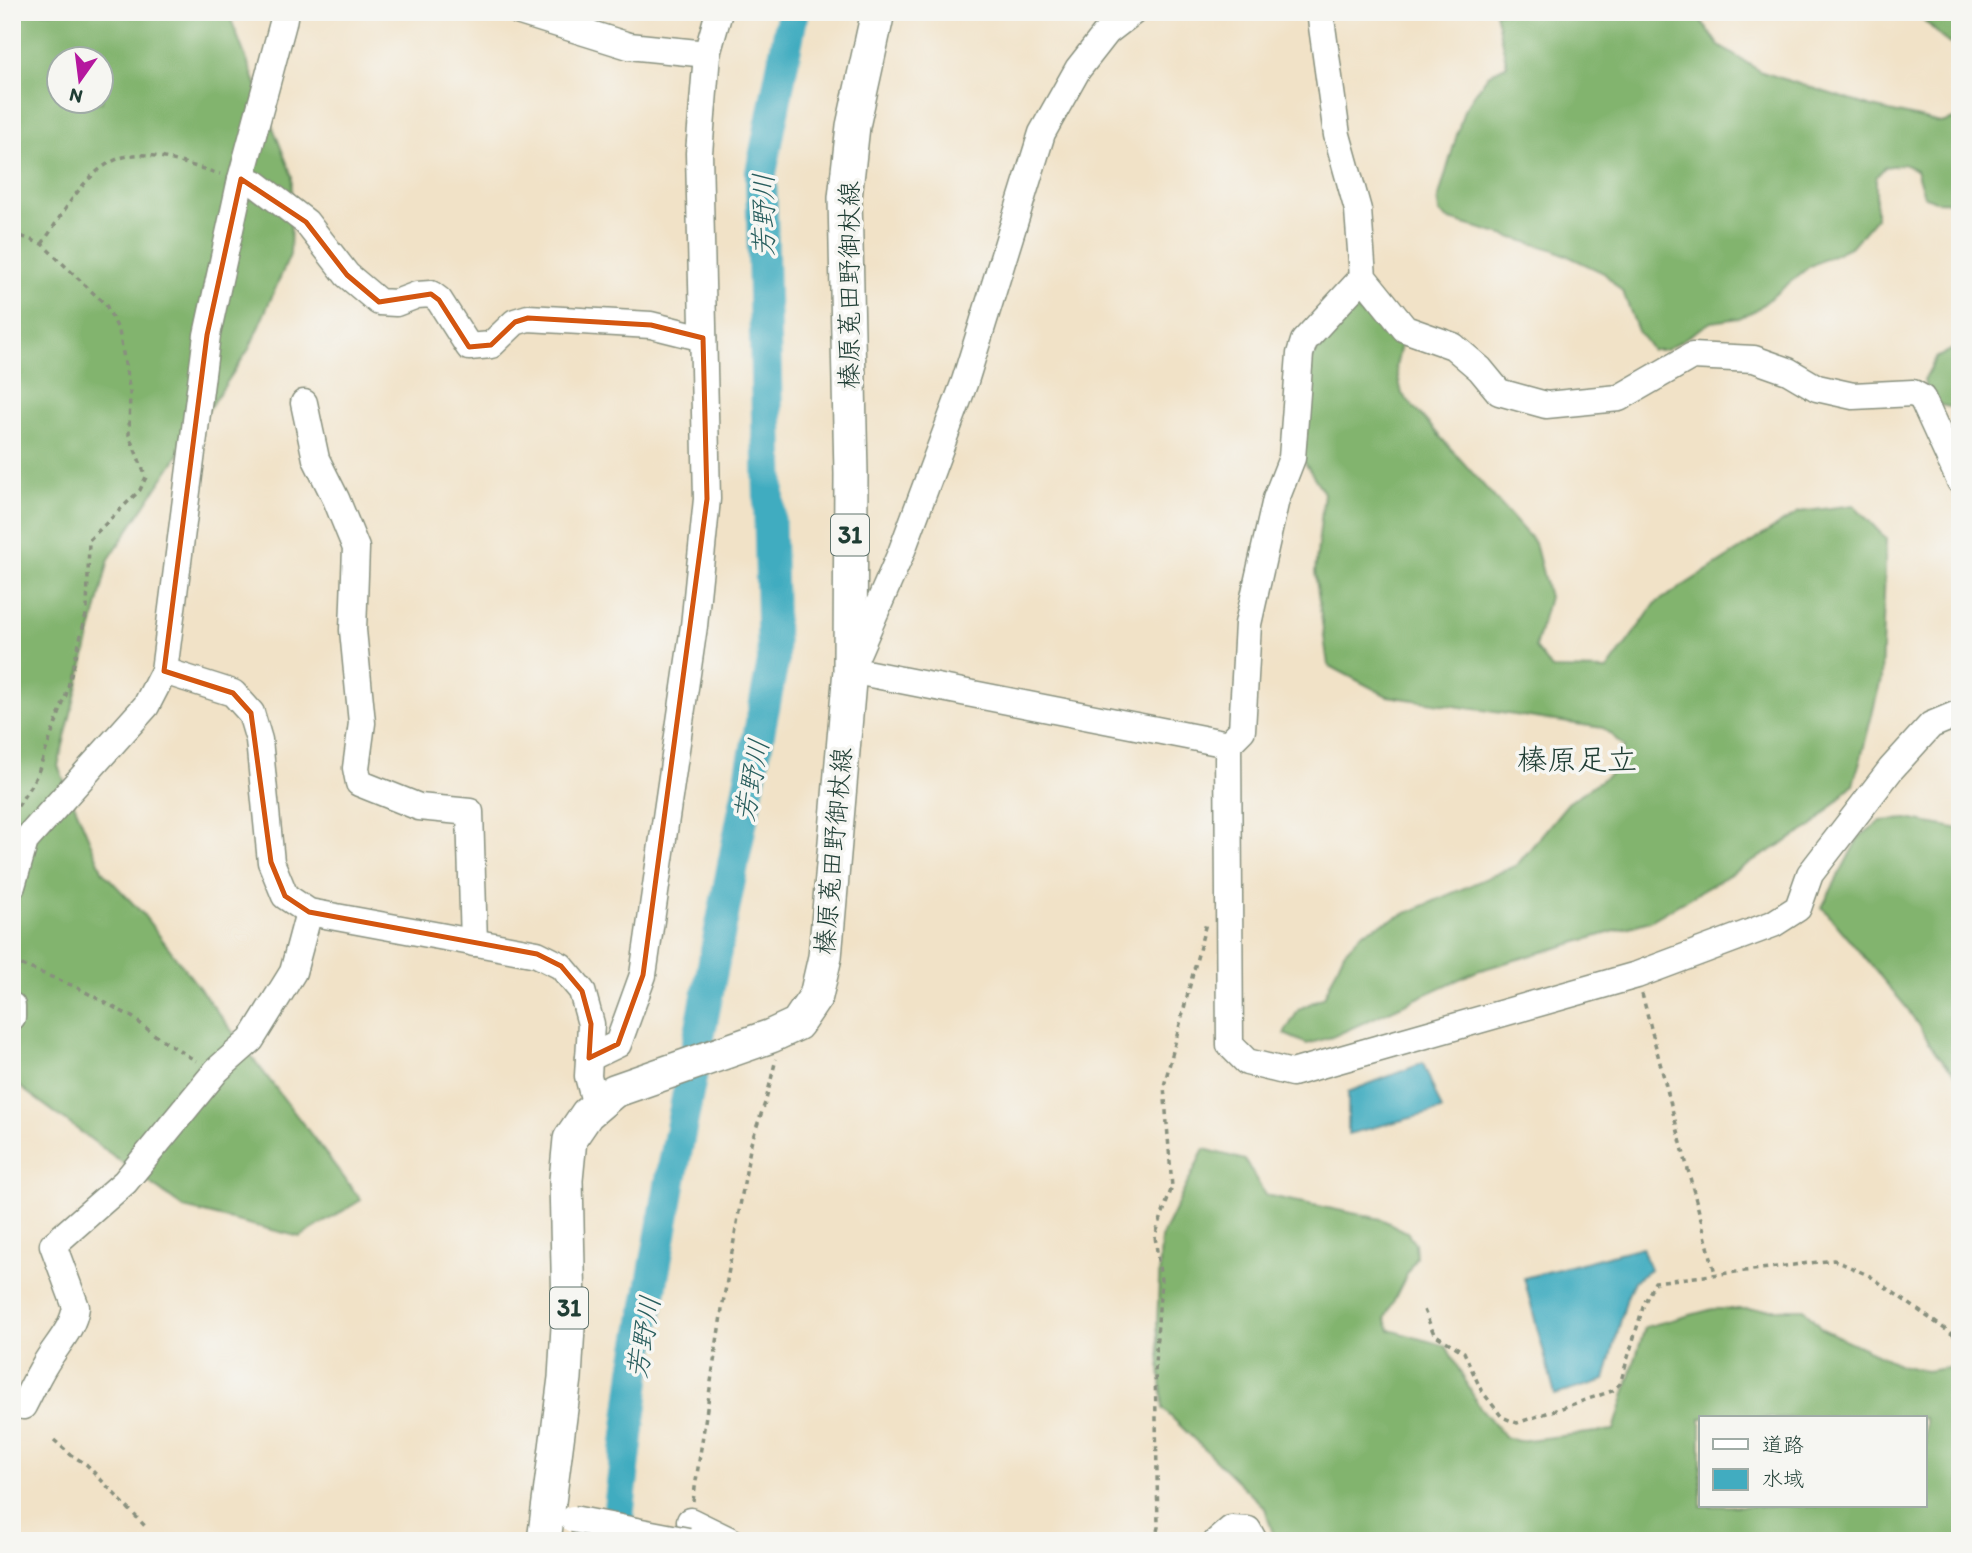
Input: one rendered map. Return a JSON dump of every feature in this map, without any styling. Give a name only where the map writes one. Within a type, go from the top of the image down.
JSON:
[{"type":"main road","name":"榛原菟田野御杖線","points":[[605,1099],[797,1024],[816,996],[825,957],[850,670],[845,198],[853,126],[878,12]]},
{"type":"main road","name":"31","points":[[555,1526],[569,1310],[566,1180],[570,1139],[587,1114],[605,1099]]},
{"type":"street","points":[[12,886],[25,841],[146,706],[164,671],[207,335],[241,179],[285,12]]},
{"type":"street","points":[[520,12],[629,46],[707,54]]},
{"type":"street","points":[[589,1058],[618,1044],[643,975],[694,626],[707,499],[699,153],[707,54],[719,12]]},
{"type":"street","points":[[1133,12],[1107,32],[1078,69],[1042,134],[965,381],[901,553],[850,670],[1228,744]]},
{"type":"street","points":[[1320,12],[1337,135],[1358,210],[1363,277],[1405,329],[1453,346],[1480,369],[1499,392],[1546,405],[1619,398],[1692,356],[1754,359],[1788,371],[1817,388],[1853,396],[1913,393],[1922,398],[1960,481]]},
{"type":"street","points":[[241,179],[255,183],[306,222],[347,275],[379,302],[396,303],[417,295],[430,294],[439,300],[469,347],[491,345],[515,322],[528,318],[652,325],[703,338]]},
{"type":"street","points":[[1363,277],[1304,341],[1300,354],[1292,458],[1276,499],[1248,624],[1242,730],[1228,744],[1230,1045],[1247,1062],[1292,1073],[1637,975],[1773,924],[1798,908],[1810,874],[1891,769],[1931,725],[1960,713]]},
{"type":"street","points":[[304,403],[316,459],[356,548],[353,630],[362,723],[356,768],[359,783],[419,807],[470,813],[474,943]]},
{"type":"street","points":[[164,671],[233,693],[251,713],[259,740],[271,862],[285,896],[309,912],[537,954],[561,966],[582,991],[591,1024],[588,1076],[605,1099]]},
{"type":"street","points":[[23,1406],[44,1364],[75,1317],[76,1307],[53,1245],[125,1182],[217,1070],[251,1040],[293,972],[309,912]]},
{"type":"street","points":[[12,1006],[12,1017]]},
{"type":"street","points":[[555,1526],[689,1531],[731,1541]]},
{"type":"street","points":[[1217,1541],[1231,1529],[1248,1530],[1254,1541]]},
{"type":"path","points":[[42,244],[85,181],[107,163],[124,156],[147,155],[241,179]]},
{"type":"path","points":[[12,233],[42,244],[106,305],[119,331],[130,392],[129,435],[146,477],[140,490],[89,540],[87,611],[66,695],[37,775],[12,816]]},
{"type":"path","points":[[1155,1541],[1158,1527],[1155,1364],[1161,1281],[1155,1236],[1172,1187],[1164,1086],[1208,915]]},
{"type":"path","points":[[12,961],[76,987],[110,1005],[201,1065],[217,1070]]},
{"type":"path","points":[[1637,975],[1715,1273]]},
{"type":"path","points":[[689,1531],[722,1309],[751,1143],[766,1100],[777,1033]]},
{"type":"path","points":[[1424,1311],[1434,1334],[1464,1352],[1481,1390],[1502,1417],[1517,1423],[1612,1391],[1620,1384],[1644,1304],[1655,1282],[1834,1260],[1870,1276],[1959,1339]]},
{"type":"path","points":[[54,1440],[86,1464],[145,1526]]},
{"type":"highlighted area","points":[[241,179],[306,222],[347,275],[379,302],[431,294],[439,300],[469,347],[491,345],[515,322],[528,318],[651,325],[703,338],[707,499],[643,975],[618,1044],[589,1058],[591,1024],[582,991],[561,966],[537,954],[309,912],[285,896],[271,862],[251,713],[233,693],[164,671],[207,335]]},
{"type":"green space","points":[[12,12],[228,12],[292,176],[290,255],[249,349],[109,559],[58,766],[103,872],[142,913],[361,1200],[300,1237],[184,1208],[12,1081]]},
{"type":"green space","points":[[1495,12],[1695,12],[1719,46],[1762,72],[1872,107],[1941,123],[1954,119],[1960,113],[1960,202],[1935,201],[1924,196],[1916,170],[1904,164],[1885,167],[1876,177],[1876,218],[1852,246],[1810,266],[1756,310],[1739,318],[1711,322],[1666,350],[1652,350],[1638,331],[1623,292],[1604,273],[1555,250],[1450,220],[1439,213],[1438,200],[1464,110],[1488,75],[1507,65]]},
{"type":"green space","points":[[1915,12],[1960,12],[1960,49],[1948,43]]},
{"type":"green space","points":[[1354,309],[1403,336],[1396,367],[1402,394],[1535,543],[1549,597],[1535,648],[1552,669],[1607,670],[1656,603],[1799,512],[1854,505],[1886,539],[1881,679],[1853,784],[1813,826],[1650,921],[1477,971],[1332,1037],[1307,1044],[1284,1034],[1299,1009],[1324,997],[1344,952],[1363,932],[1517,865],[1568,803],[1617,769],[1624,746],[1603,728],[1387,696],[1328,665],[1315,572],[1324,493],[1300,455],[1311,359]]},
{"type":"green space","points":[[1960,345],[1960,409],[1935,404],[1927,394],[1924,380],[1936,358]]},
{"type":"green space","points":[[1907,819],[1960,829],[1960,1079],[1936,1053],[1907,1008],[1822,907],[1859,837],[1881,821]]},
{"type":"green space","points":[[1204,1149],[1245,1160],[1265,1195],[1381,1219],[1407,1232],[1415,1243],[1416,1256],[1385,1318],[1390,1330],[1446,1346],[1479,1406],[1505,1437],[1518,1441],[1614,1430],[1645,1327],[1713,1309],[1804,1309],[1822,1329],[1900,1365],[1926,1371],[1953,1367],[1960,1353],[1960,1541],[1272,1541],[1273,1534],[1265,1508],[1163,1409],[1157,1324],[1161,1238]]},
{"type":"water","points":[[1423,1063],[1442,1110],[1348,1134],[1348,1092]]},
{"type":"water","points":[[1642,1247],[1650,1270],[1634,1281],[1627,1297],[1605,1380],[1555,1395],[1524,1278]]},
{"type":"waterway","name":"芳野川","points":[[615,1541],[636,1371],[773,662],[761,173],[793,12]]},
{"type":"district","name":"榛原足立","points":[[1577,760]]}]
